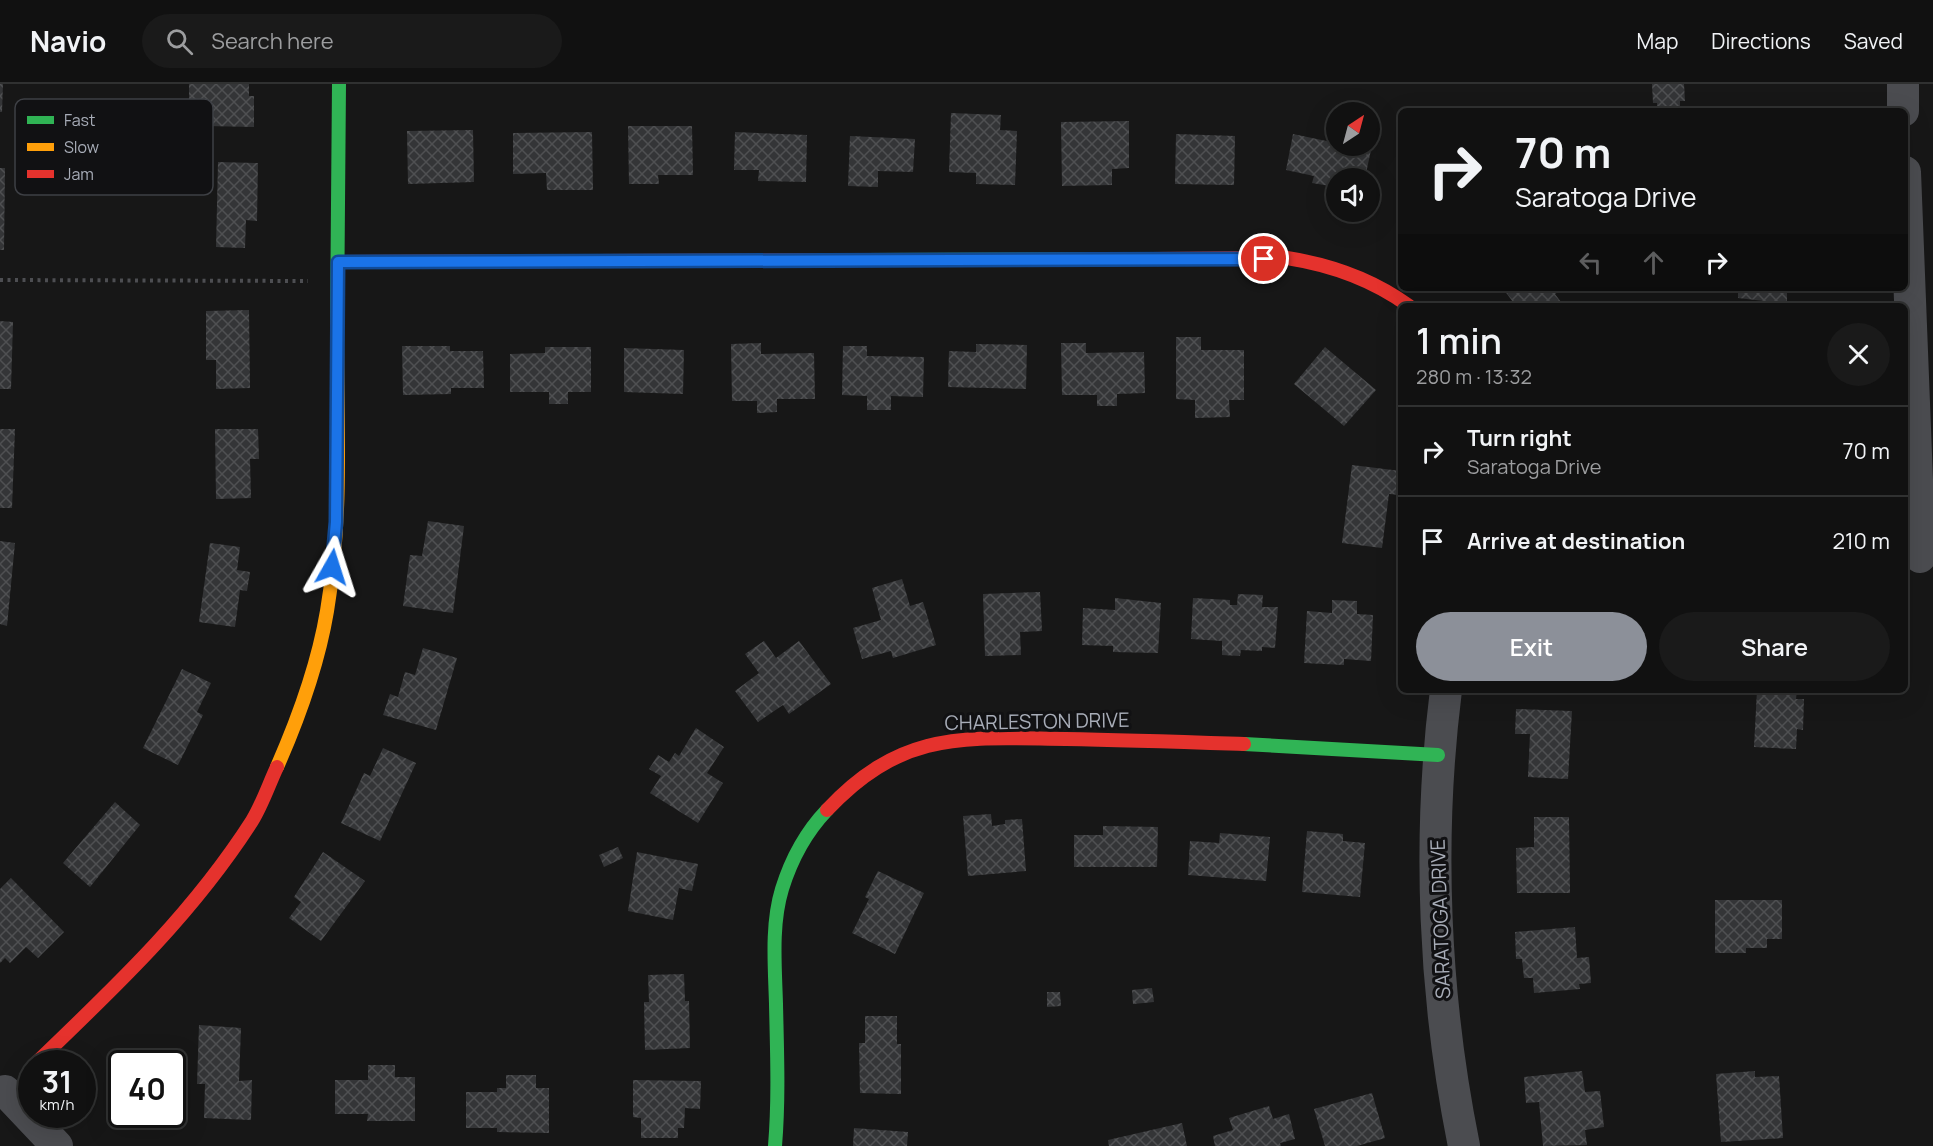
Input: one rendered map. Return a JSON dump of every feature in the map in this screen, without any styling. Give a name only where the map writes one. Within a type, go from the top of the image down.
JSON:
[{"type":"street","points":[[50,1050],[126,977],[190,908],[253,819],[292,732],[311,678],[327,611],[336,522],[339,84]]},
{"type":"street","points":[[1903,84],[1903,108]]},
{"type":"street","points":[[1908,249],[1920,557]]},
{"type":"street","points":[[338,262],[1287,258],[1338,267],[1380,286],[1405,303]]},
{"type":"street","name":"SARATOGA DRIVE","points":[[1446,693],[1438,755],[1437,903],[1449,1070],[1464,1146]]},
{"type":"street","name":"CHARLESTON DRIVE","points":[[775,1146],[778,1083],[776,921],[782,889],[805,837],[823,814],[843,793],[885,763],[936,743],[989,738],[1171,739],[1438,755]]},
{"type":"street","points":[[18,1080],[3,1094],[57,1146]]},
{"type":"path","points":[[0,280],[299,280]]},
{"type":"building","points":[[0,84],[3,84],[2,112],[0,112]]},
{"type":"building","points":[[189,84],[249,84],[249,96],[254,96],[254,127],[213,126],[213,99],[189,99]]},
{"type":"building","points":[[1652,84],[1684,84],[1685,101],[1680,101],[1680,108],[1657,108],[1657,103],[1653,103]]},
{"type":"building","points":[[951,113],[1001,115],[1000,130],[1017,131],[1015,185],[976,184],[976,173],[949,172]]},
{"type":"building","points":[[1129,121],[1129,168],[1112,169],[1112,185],[1062,186],[1061,122]]},
{"type":"building","points":[[628,126],[692,126],[693,175],[658,175],[659,184],[629,184]]},
{"type":"building","points":[[473,130],[474,182],[408,184],[407,131]]},
{"type":"building","points":[[592,132],[593,190],[547,190],[546,173],[513,174],[513,133]]},
{"type":"building","points":[[735,132],[807,135],[806,182],[758,181],[759,170],[734,170]]},
{"type":"building","points":[[1176,134],[1235,136],[1234,185],[1175,184]]},
{"type":"building","points":[[1293,134],[1326,141],[1326,156],[1370,156],[1367,168],[1326,168],[1326,185],[1312,183],[1314,176],[1286,170]]},
{"type":"building","points":[[850,136],[915,139],[913,172],[878,171],[878,187],[848,186]]},
{"type":"building","points":[[218,162],[258,163],[257,221],[246,220],[245,248],[216,247]]},
{"type":"building","points":[[0,168],[5,168],[4,250],[0,250]]},
{"type":"building","points":[[1505,291],[1560,291],[1555,294],[1562,303],[1514,303]]},
{"type":"building","points":[[1738,291],[1787,291],[1787,303],[1764,303],[1764,301],[1738,298]]},
{"type":"building","points":[[249,310],[250,388],[216,389],[216,360],[206,360],[206,311]]},
{"type":"building","points":[[0,321],[13,322],[11,389],[0,389]]},
{"type":"building","points":[[1176,337],[1201,337],[1201,350],[1244,350],[1244,400],[1229,400],[1230,417],[1195,418],[1195,400],[1176,399]]},
{"type":"building","points":[[761,343],[761,354],[814,353],[815,399],[777,399],[777,412],[757,413],[757,401],[732,401],[731,344]]},
{"type":"building","points":[[1061,343],[1086,343],[1086,353],[1144,352],[1145,393],[1117,394],[1117,406],[1097,406],[1097,395],[1062,395]]},
{"type":"building","points":[[976,344],[1027,345],[1026,389],[948,387],[949,351],[976,352]]},
{"type":"building","points":[[402,346],[450,346],[450,351],[483,351],[484,388],[451,388],[451,394],[403,395]]},
{"type":"building","points":[[843,346],[867,346],[867,356],[924,357],[923,397],[891,396],[891,410],[867,410],[867,396],[842,395]]},
{"type":"building","points":[[545,347],[591,347],[591,392],[568,392],[568,404],[549,404],[549,392],[510,392],[510,354],[545,353]]},
{"type":"building","points":[[1325,347],[1376,390],[1344,426],[1294,384]]},
{"type":"building","points":[[624,348],[684,350],[683,394],[624,392]]},
{"type":"building","points":[[0,429],[15,429],[12,508],[0,508]]},
{"type":"building","points":[[215,429],[258,429],[259,459],[250,459],[251,498],[216,499]]},
{"type":"building","points":[[1352,465],[1398,471],[1398,495],[1389,494],[1382,548],[1342,543]]},
{"type":"building","points":[[428,521],[464,526],[453,613],[403,606],[410,555],[422,556]]},
{"type":"building","points":[[0,541],[15,543],[7,626],[0,624]]},
{"type":"building","points":[[210,543],[240,547],[237,570],[250,572],[247,591],[240,590],[235,627],[199,622]]},
{"type":"building","points":[[902,579],[910,606],[923,602],[936,645],[893,658],[891,651],[862,659],[853,628],[881,620],[872,588]]},
{"type":"building","points":[[1040,592],[1042,631],[1020,632],[1021,655],[985,656],[983,594]]},
{"type":"building","points":[[1238,594],[1263,595],[1262,607],[1278,607],[1275,648],[1262,647],[1262,651],[1241,650],[1240,656],[1222,655],[1222,641],[1191,639],[1193,598],[1230,600],[1230,605],[1237,605]]},
{"type":"building","points":[[1115,598],[1161,603],[1158,653],[1113,652],[1113,646],[1082,645],[1083,608],[1115,610]]},
{"type":"building","points":[[1332,600],[1357,601],[1357,614],[1373,615],[1371,661],[1344,659],[1344,665],[1304,663],[1307,611],[1332,613]]},
{"type":"building","points":[[764,641],[776,658],[799,641],[831,684],[789,714],[783,705],[758,722],[735,691],[759,673],[745,654]]},
{"type":"building","points":[[423,648],[457,658],[436,730],[383,715],[390,694],[398,697],[405,672],[415,675]]},
{"type":"building","points":[[182,669],[211,683],[197,712],[203,715],[178,765],[143,748]]},
{"type":"building","points":[[1757,693],[1797,693],[1796,699],[1804,699],[1803,730],[1797,729],[1796,749],[1754,747]]},
{"type":"building","points":[[1516,709],[1572,711],[1568,779],[1528,777],[1530,734],[1515,734]]},
{"type":"building","points":[[696,728],[724,747],[707,773],[723,783],[698,823],[650,793],[661,776],[649,769],[658,755],[669,762],[675,753],[679,756]]},
{"type":"building","points":[[383,748],[416,763],[380,841],[341,823],[364,773],[370,776]]},
{"type":"building","points":[[115,802],[140,825],[90,887],[63,863]]},
{"type":"building","points":[[991,814],[992,826],[1005,824],[1005,820],[1022,819],[1026,871],[968,876],[963,816]]},
{"type":"building","points":[[1534,817],[1569,817],[1570,893],[1517,893],[1516,848],[1534,847]]},
{"type":"building","points":[[1103,826],[1158,827],[1157,867],[1074,867],[1074,835],[1103,835]]},
{"type":"building","points":[[1307,831],[1343,834],[1343,841],[1365,843],[1360,897],[1302,892]]},
{"type":"building","points":[[1220,833],[1270,837],[1266,881],[1188,875],[1190,841],[1219,843]]},
{"type":"building","points":[[618,847],[623,858],[604,867],[599,855]]},
{"type":"building","points":[[323,852],[365,881],[321,941],[289,918],[301,902],[294,897]]},
{"type":"building","points":[[637,852],[698,864],[692,891],[679,888],[673,920],[628,911]]},
{"type":"building","points":[[878,871],[924,893],[895,954],[852,933],[869,899],[865,897]]},
{"type":"building","points":[[11,878],[64,932],[38,958],[26,947],[10,963],[5,958],[0,963],[0,889]]},
{"type":"building","points":[[1715,900],[1782,900],[1782,939],[1767,939],[1767,948],[1746,948],[1746,953],[1715,953]]},
{"type":"building","points":[[1575,927],[1577,958],[1589,957],[1591,983],[1579,984],[1580,989],[1534,993],[1533,978],[1524,978],[1522,959],[1516,959],[1515,932]]},
{"type":"building","points":[[684,974],[685,1001],[689,1001],[690,1048],[645,1050],[644,1002],[649,1002],[648,975]]},
{"type":"building","points":[[1152,988],[1154,1002],[1133,1004],[1132,990]]},
{"type":"building","points":[[1047,992],[1060,992],[1061,1006],[1047,1007]]},
{"type":"building","points":[[865,1016],[897,1016],[897,1044],[901,1044],[901,1094],[860,1093],[859,1043],[865,1043]]},
{"type":"building","points":[[199,1025],[241,1028],[239,1081],[252,1080],[251,1120],[204,1118],[205,1084],[197,1084]]},
{"type":"building","points":[[368,1065],[395,1065],[395,1077],[415,1077],[415,1121],[367,1121],[368,1114],[335,1114],[335,1080],[368,1080]]},
{"type":"building","points":[[1582,1071],[1585,1092],[1600,1091],[1604,1127],[1585,1130],[1587,1145],[1543,1146],[1539,1102],[1526,1103],[1524,1077]]},
{"type":"building","points":[[1755,1071],[1755,1077],[1779,1076],[1783,1138],[1721,1142],[1716,1074]]},
{"type":"building","points":[[506,1075],[536,1075],[536,1088],[549,1088],[549,1133],[497,1132],[497,1128],[466,1128],[466,1092],[497,1092],[497,1088],[506,1088]]},
{"type":"building","points":[[633,1080],[701,1081],[700,1109],[685,1108],[684,1128],[678,1128],[678,1138],[641,1138],[641,1118],[633,1117]]},
{"type":"building","points":[[1372,1093],[1385,1138],[1357,1146],[1325,1146],[1314,1109]]},
{"type":"building","points":[[1269,1106],[1273,1119],[1289,1114],[1295,1139],[1280,1143],[1281,1146],[1215,1146],[1213,1136],[1233,1130],[1229,1118]]},
{"type":"building","points":[[1182,1123],[1187,1146],[1109,1146],[1108,1140]]},
{"type":"building","points":[[854,1128],[908,1132],[907,1146],[853,1146]]},
{"type":"traffic: fast","points":[[337,324],[339,84]]},
{"type":"traffic: fast","points":[[863,260],[1152,259]]},
{"type":"traffic: fast","points":[[1244,744],[1438,755]]},
{"type":"traffic: fast","points":[[775,1146],[776,917],[782,889],[795,857],[812,828],[827,810]]},
{"type":"traffic: slow","points":[[277,767],[313,671],[323,631],[332,576],[338,468],[337,324]]},
{"type":"traffic: jam","points":[[1152,259],[1287,258],[1351,274],[1381,288],[1405,303]]},
{"type":"traffic: jam","points":[[338,262],[863,260]]},
{"type":"traffic: jam","points":[[827,810],[855,784],[882,765],[909,752],[937,744],[997,738],[1244,744]]},
{"type":"traffic: jam","points":[[49,1050],[151,949],[204,888],[252,821],[277,767]]},
{"type":"route","points":[[332,567],[336,522],[338,262],[1264,259]]}]
